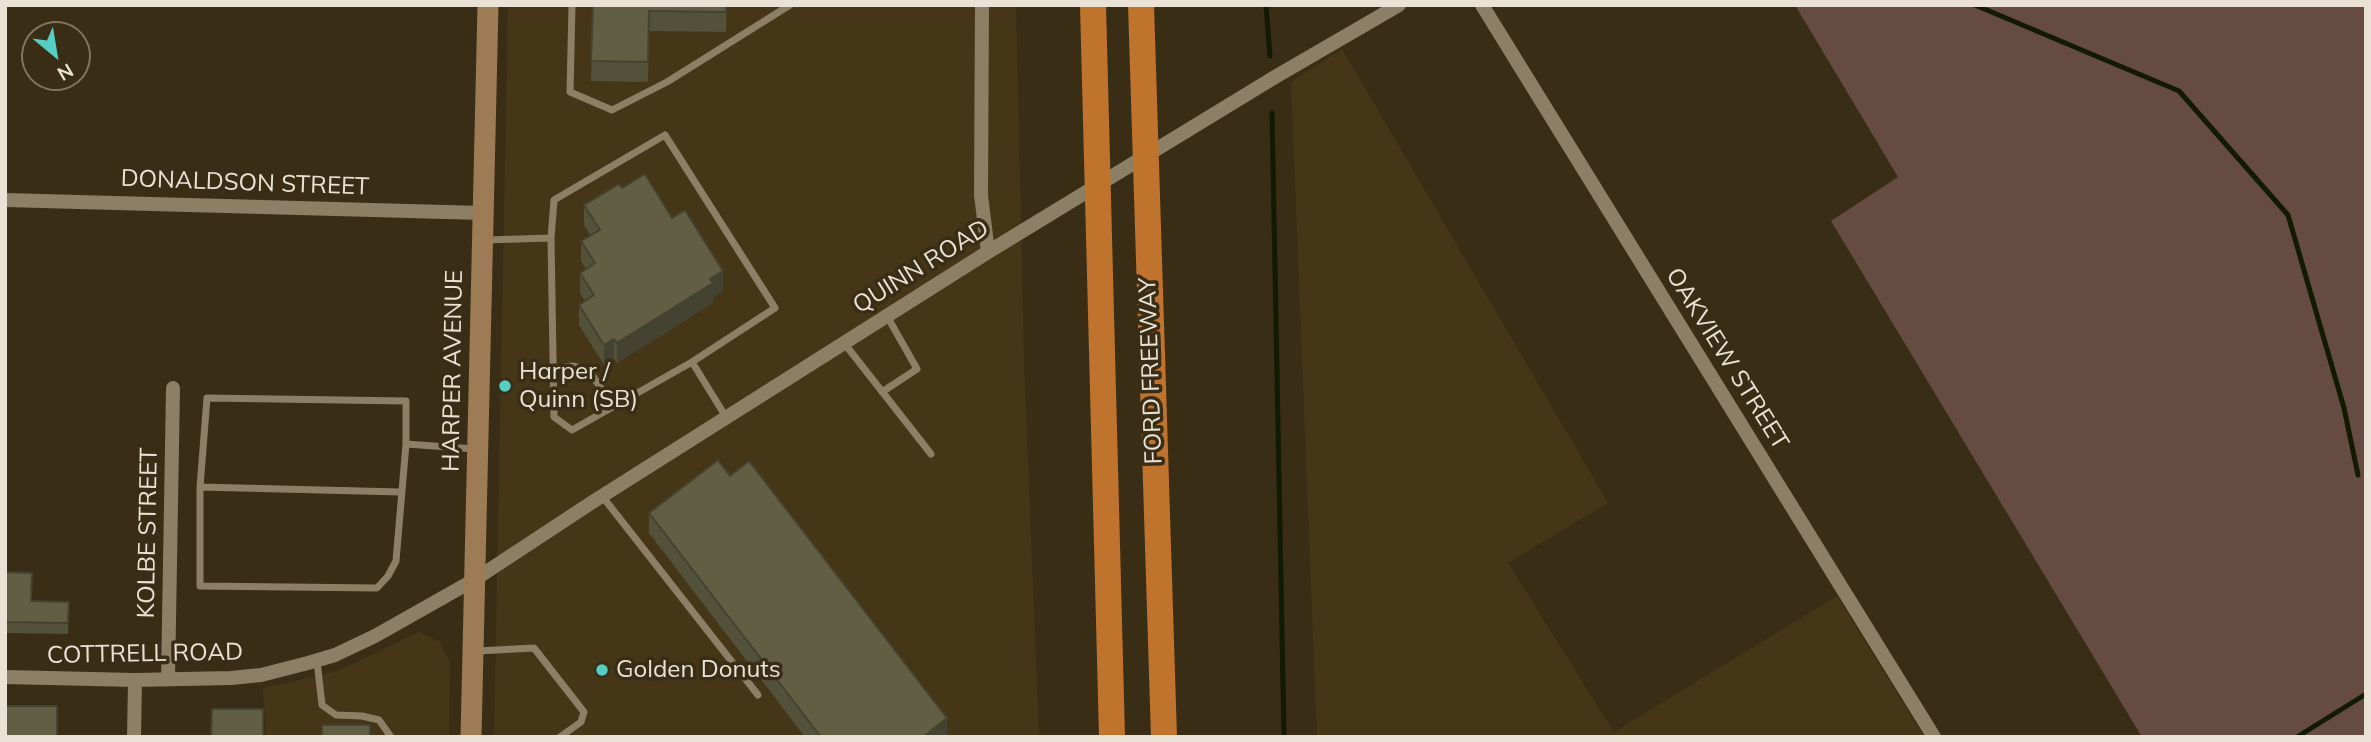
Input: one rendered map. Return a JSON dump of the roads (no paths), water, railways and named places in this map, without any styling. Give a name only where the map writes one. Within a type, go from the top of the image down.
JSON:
[{"type":"highway","name":"FORD FREEWAY","points":[[1093,5],[1112,737]]},
{"type":"highway","name":"FORD FREEWAY","points":[[1141,5],[1164,737]]},
{"type":"main road","name":"HARPER AVENUE","points":[[471,737],[488,5]]},
{"type":"street","points":[[982,5],[981,195],[988,252]]},
{"type":"street","name":"QUINN ROAD","points":[[474,580],[601,496],[988,252],[1275,77],[1399,5]]},
{"type":"street","name":"OAKVIEW STREET","points":[[1482,5],[1934,737]]},
{"type":"street","name":"DONALDSON STREET","points":[[5,200],[482,213]]},
{"type":"street","name":"KOLBE STREET","points":[[168,679],[173,388]]},
{"type":"street","name":"COTTRELL ROAD","points":[[5,677],[135,680],[261,675],[317,660],[375,636],[474,580]]},
{"type":"street","points":[[134,737],[135,680]]},
{"type":"lane","points":[[572,5],[570,92],[611,110],[667,82],[790,5]]},
{"type":"lane","points":[[665,135],[775,308],[692,362],[572,430],[554,417],[551,238],[554,200],[665,135]]},
{"type":"lane","points":[[482,240],[551,238]]},
{"type":"lane","points":[[882,392],[918,369],[887,315]]},
{"type":"lane","points":[[844,343],[931,454]]},
{"type":"lane","points":[[692,362],[726,418]]},
{"type":"lane","points":[[553,369],[572,366],[588,369],[613,406]]},
{"type":"lane","points":[[207,398],[406,401],[405,444],[396,561],[377,588],[200,586],[200,487],[207,398]]},
{"type":"lane","points":[[405,444],[479,449]]},
{"type":"lane","points":[[200,487],[401,492]]},
{"type":"lane","points":[[601,496],[758,695]]},
{"type":"lane","points":[[473,651],[534,648],[584,712],[581,722],[560,737]]},
{"type":"lane","points":[[317,660],[322,705],[336,715],[379,720],[391,737]]},
{"type":"waterway","points":[[1266,5],[1270,56]]},
{"type":"waterway","points":[[1975,5],[2179,91],[2288,215],[2344,408],[2358,475]]},
{"type":"waterway","points":[[1272,113],[1284,737]]},
{"type":"waterway","points":[[2297,737],[2366,694]]},
{"type":"place","name":"Harper / Quinn (SB)","points":[[505,386]]},
{"type":"place","name":"Golden Donuts","points":[[602,670]]}]
